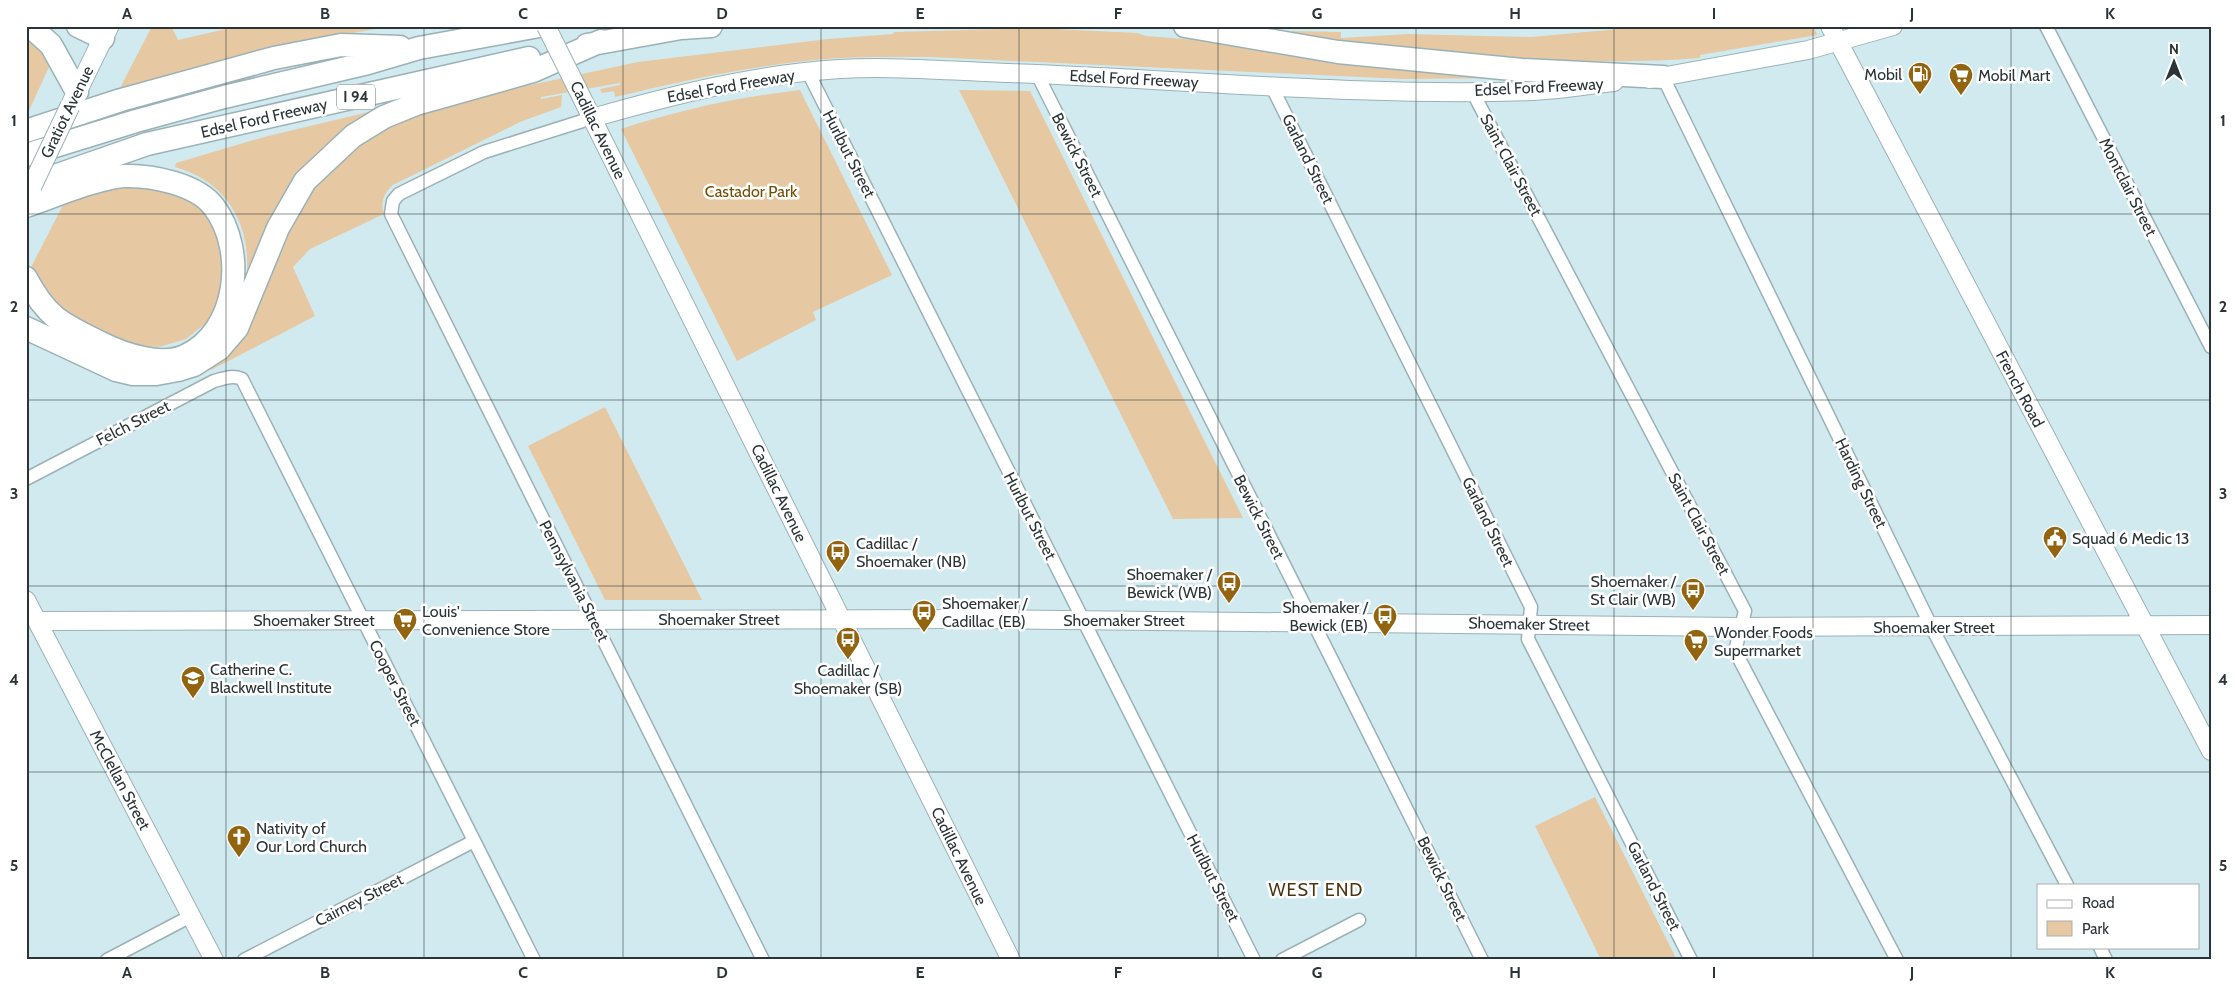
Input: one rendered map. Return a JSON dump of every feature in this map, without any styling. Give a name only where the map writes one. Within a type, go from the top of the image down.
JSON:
[{"type":"highway","points":[[30,26],[51,45],[74,99]]},
{"type":"highway","points":[[78,26],[106,32]]},
{"type":"highway","name":"Edsel Ford Freeway","points":[[26,155],[68,141],[206,102],[368,63],[419,48],[539,26]]},
{"type":"highway","name":"Edsel Ford Freeway","points":[[26,186],[147,144],[601,41],[681,28],[711,26]]},
{"type":"highway","points":[[1185,26],[1358,54],[1522,70],[1663,77]]},
{"type":"highway","points":[[26,328],[116,370],[134,374],[156,374],[178,370],[194,364],[218,349],[238,328],[278,228],[305,180],[353,136],[384,117],[416,104],[533,71],[601,41]]},
{"type":"highway","points":[[26,132],[121,100],[274,58],[342,45],[419,48]]},
{"type":"highway","points":[[26,206],[84,186],[123,176],[162,179],[192,190],[214,206],[226,226],[231,248],[234,279],[227,310],[218,328],[201,346],[184,357],[159,360],[140,358],[113,350],[63,323],[44,308],[26,278]]},
{"type":"main road","name":"Gratiot Avenue","points":[[26,198],[106,32]]},
{"type":"street","name":"Cadillac Avenue","points":[[546,26],[1011,960]]},
{"type":"street","name":"Edsel Ford Freeway","points":[[393,201],[399,194],[484,152],[592,118],[704,88],[808,72],[871,68],[1406,91],[1534,91],[1663,77],[1808,50],[1833,34],[1893,26]]},
{"type":"street","name":"Montclair Street","points":[[2046,26],[2211,347]]},
{"type":"street","name":"French Road","points":[[1833,34],[2211,751]]},
{"type":"street","name":"Hurlbut Street","points":[[808,72],[1254,960]]},
{"type":"street","name":"Bewick Street","points":[[1037,74],[1262,524],[1314,621],[1482,960]]},
{"type":"street","name":"Harding Street","points":[[1663,77],[1932,628],[2066,884]]},
{"type":"street","name":"Garland Street","points":[[1271,85],[1531,607],[1528,639],[1691,960]]},
{"type":"street","name":"Saint Clair Street","points":[[1472,91],[1745,611],[1735,651],[1897,960]]},
{"type":"street","name":"Pennsylvania Street","points":[[393,201],[390,209],[392,218],[763,960]]},
{"type":"street","name":"Felch Street","points":[[26,479],[214,381],[235,376],[242,380]]},
{"type":"street","name":"Cooper Street","points":[[242,380],[534,960]]},
{"type":"street","name":"McClellan Street","points":[[26,600],[214,960]]},
{"type":"street","name":"Shoemaker Street","points":[[37,620],[1083,620],[1932,628],[2211,625]]},
{"type":"street","name":"Cairney Street","points":[[244,960],[474,841]]},
{"type":"street","points":[[107,960],[191,916]]},
{"type":"street","points":[[1282,960],[1359,920]]},
{"type":"street","points":[[2100,948],[2106,960]]},
{"type":"green space","points":[[152,26],[171,26],[178,40],[239,26],[394,26],[297,42],[120,88]]},
{"type":"green space","points":[[1651,26],[1814,26],[1817,35],[1700,55],[1700,58],[1649,61],[1547,60],[1444,52],[1291,36],[1292,31],[1341,32],[1341,38],[1408,34],[1531,37]]},
{"type":"green space","points":[[1034,28],[1137,33],[1146,36],[1224,42],[1512,78],[1403,79],[929,57],[871,57],[828,59],[764,66],[689,80],[615,97],[614,91],[602,93],[600,89],[620,85],[620,83],[541,97],[541,99],[562,95],[561,107],[520,122],[393,185],[387,191],[384,198],[382,206],[384,214],[310,249],[293,267],[315,316],[211,370],[209,366],[238,343],[253,321],[279,245],[310,192],[344,154],[395,120],[498,92],[638,62],[828,39],[893,34],[894,32]]},
{"type":"green space","points":[[26,35],[54,56],[26,117]]},
{"type":"green space","name":"Castador Park","points":[[800,90],[892,275],[813,312],[816,320],[737,361],[621,129],[709,105],[754,96]]},
{"type":"green space","points":[[959,90],[1030,91],[1243,518],[1173,519]]},
{"type":"green space","points":[[381,109],[355,125],[245,289],[246,249],[242,230],[235,213],[225,198],[211,185],[195,175],[175,167],[176,163],[264,137]]},
{"type":"green space","points":[[129,185],[190,195],[219,226],[227,276],[210,320],[186,339],[159,347],[134,346],[30,297],[26,277],[64,203]]},
{"type":"green space","points":[[605,407],[702,600],[605,600],[528,446]]},
{"type":"green space","points":[[1595,797],[1677,960],[1601,960],[1535,826]]},
{"type":"place","name":"Mobil","points":[[1920,95]]},
{"type":"place","name":"Mobil Mart","points":[[1961,96]]},
{"type":"place","name":"Squad 6 Medic 13","points":[[2055,559]]},
{"type":"place","name":"Cadillac / Shoemaker (NB)","points":[[838,573]]},
{"type":"place","name":"Shoemaker / Bewick (WB)","points":[[1229,604]]},
{"type":"place","name":"Shoemaker / St Clair (WB)","points":[[1693,611]]},
{"type":"place","name":"Shoemaker / Cadillac (EB)","points":[[924,633]]},
{"type":"place","name":"Shoemaker / Bewick (EB)","points":[[1385,637]]},
{"type":"place","name":"Louis' Convenience Store","points":[[405,641]]},
{"type":"place","name":"Cadillac / Shoemaker (SB)","points":[[848,660]]},
{"type":"place","name":"Wonder Foods Supermarket","points":[[1696,662]]},
{"type":"place","name":"Catherine C. Blackwell Institute","points":[[193,699]]},
{"type":"place","name":"Nativity of Our Lord Church","points":[[239,858]]},
{"type":"district","name":"WEST END","points":[[1316,890]]}]
